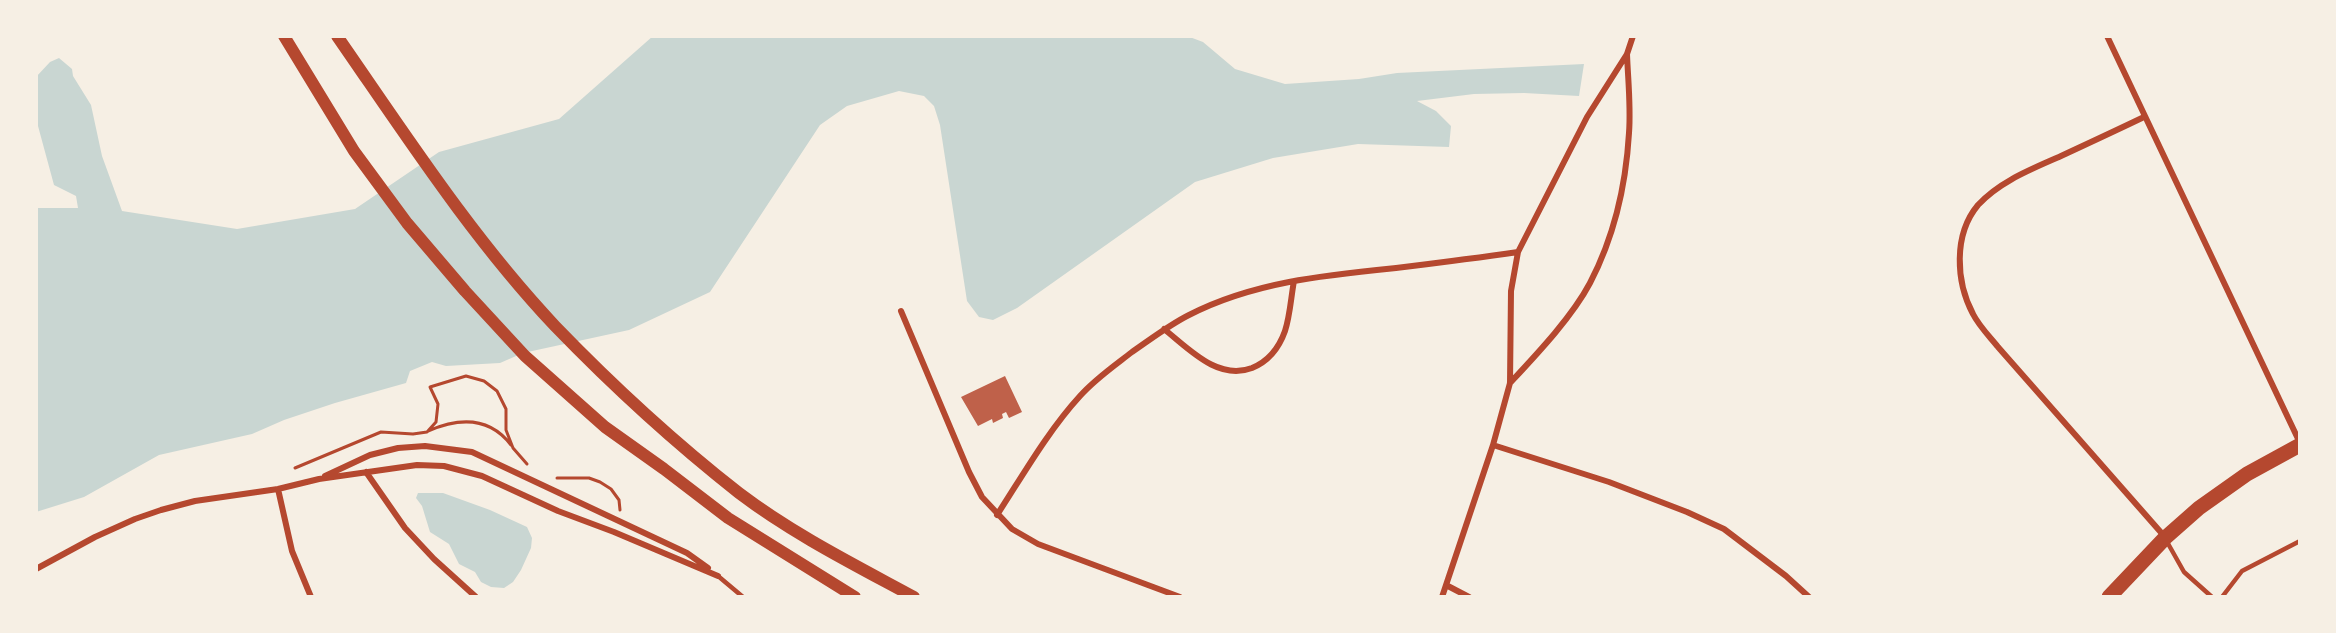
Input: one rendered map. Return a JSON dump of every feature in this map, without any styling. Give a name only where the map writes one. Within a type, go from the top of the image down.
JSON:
[{"type":"main road","points":[[284,36],[354,151],[407,223],[525,356],[605,427],[728,518],[855,597]]},
{"type":"main road","points":[[337,36],[464,216],[509,273],[554,325],[632,402],[741,494],[799,533],[914,597]]},
{"type":"main road","points":[[2109,597],[2165,538],[2199,508],[2247,474],[2300,444]]},
{"type":"street","points":[[1442,597],[1493,445],[1510,383],[1511,291],[1518,252],[1587,117],[1627,54],[1634,36]]},
{"type":"street","points":[[2107,36],[2300,444]]},
{"type":"street","points":[[1510,383],[1547,344],[1589,285],[1611,238],[1630,131],[1627,54]]},
{"type":"street","points":[[2144,117],[1997,188],[1977,207],[1968,224],[1964,232],[1959,261],[1962,288],[1974,316],[1998,347],[2165,538]]},
{"type":"street","points":[[997,515],[1057,425],[1080,396],[1106,372],[1164,329],[1189,315],[1248,291],[1294,281],[1332,274],[1462,261],[1518,252]]},
{"type":"street","points":[[1164,329],[1202,360],[1224,370],[1243,371],[1261,364],[1275,351],[1286,330],[1294,281]]},
{"type":"street","points":[[901,311],[969,472],[982,497],[997,515],[1012,529],[1038,544],[1180,597]]},
{"type":"street","points":[[1493,445],[1609,482],[1724,529],[1786,576],[1809,597]]},
{"type":"street","points":[[319,479],[370,455],[398,448],[425,446],[472,452],[687,553],[718,576]]},
{"type":"street","points":[[36,569],[95,537],[161,510],[229,495],[279,489],[319,479],[417,465],[444,466],[482,476],[558,511],[718,576]]},
{"type":"street","points":[[366,472],[405,528],[434,559],[476,597]]},
{"type":"street","points":[[279,489],[292,550],[311,597]]},
{"type":"street","points":[[1446,585],[1469,597]]},
{"type":"lane","points":[[2165,538],[2184,572],[2212,597]]},
{"type":"lane","points":[[2222,597],[2242,571],[2300,541]]},
{"type":"lane","points":[[718,576],[743,597]]},
{"type":"path","points":[[427,432],[436,422],[438,404],[430,387],[466,376],[484,381],[497,392],[506,409],[506,430],[513,448]]},
{"type":"path","points":[[295,468],[381,432],[413,434],[427,432],[452,422],[472,422],[500,433],[528,465],[535,469]]},
{"type":"path","points":[[550,476],[589,478],[600,482],[611,489],[619,500],[620,515]]},
{"type":"shaded area","points":[[653,36],[1187,36],[1203,42],[1235,69],[1285,84],[1359,79],[1397,73],[1584,64],[1579,96],[1524,93],[1474,94],[1417,101],[1436,111],[1451,126],[1449,147],[1358,144],[1273,158],[1195,182],[1017,308],[993,320],[979,317],[967,301],[940,125],[934,106],[924,96],[899,91],[847,106],[820,125],[710,292],[629,330],[523,353],[500,363],[446,366],[432,362],[410,371],[406,383],[335,403],[284,420],[252,434],[159,455],[84,497],[36,512],[36,208],[78,208],[76,196],[54,185],[38,126],[36,77],[50,62],[59,58],[72,69],[73,76],[91,105],[102,156],[122,211],[237,229],[355,209],[439,152],[559,119]]},
{"type":"shaded area","points":[[418,493],[443,493],[490,510],[527,527],[532,538],[531,548],[513,582],[504,588],[491,587],[481,582],[475,572],[459,564],[449,544],[430,532],[422,506],[416,498]]},
{"type":"building","points":[[1005,376],[1022,412],[1009,418],[1006,412],[1002,414],[1003,418],[993,423],[992,419],[978,426],[961,397]]}]
